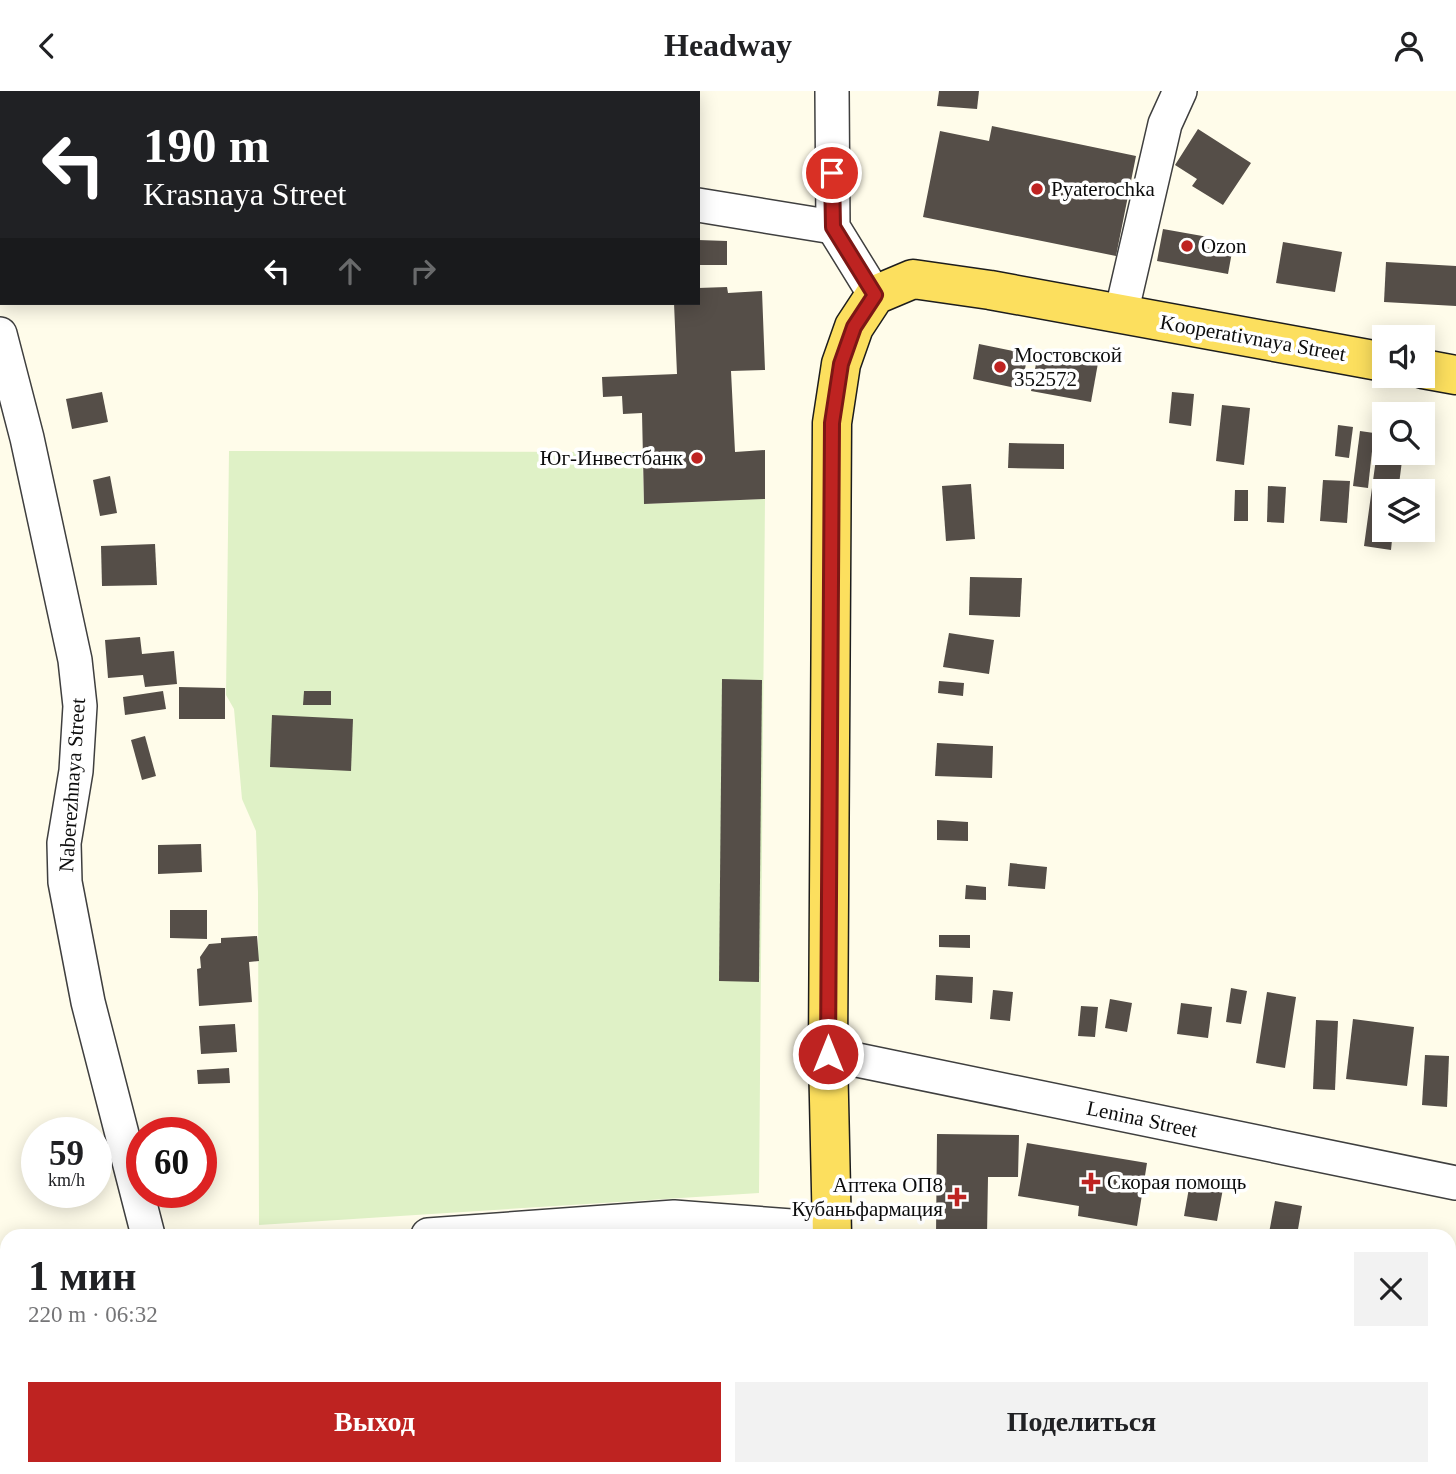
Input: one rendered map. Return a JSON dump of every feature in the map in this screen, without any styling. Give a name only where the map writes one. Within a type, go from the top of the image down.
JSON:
[{"type":"main road","name":"Kooperativnaya Street","points":[[875,295],[913,279],[1372,360]]},
{"type":"main road","points":[[832,1229],[828,1054],[832,423],[841,364],[854,327],[875,295]]},
{"type":"main road","points":[[1435,371],[1456,375]]},
{"type":"street","points":[[832,91],[833,227],[875,295]]},
{"type":"street","points":[[1121,314],[1164,124],[1180,91]]},
{"type":"street","points":[[700,205],[833,227]]},
{"type":"street","name":"Naberezhnaya Street","points":[[0,334],[27,438],[75,660],[80,706],[76,771],[64,843],[65,882],[88,1002],[146,1229]]},
{"type":"street","name":"Lenina Street","points":[[828,1054],[1456,1183]]},
{"type":"street","points":[[510,1229],[674,1217],[800,1229]]},
{"type":"green space","points":[[229,451],[642,452],[644,504],[765,499],[759,1193],[259,1225],[256,831],[242,799],[234,709],[226,695]]},
{"type":"building","points":[[939,91],[979,91],[977,109],[937,106]]},
{"type":"building","points":[[992,126],[1136,156],[1116,256],[923,217],[940,131],[989,141]]},
{"type":"building","points":[[1198,129],[1251,163],[1223,205],[1192,186],[1197,179],[1175,165]]},
{"type":"building","points":[[1163,229],[1208,237],[1206,247],[1232,252],[1228,274],[1157,261]]},
{"type":"building","points":[[700,240],[727,241],[727,265],[700,265]]},
{"type":"building","points":[[1283,242],[1342,252],[1335,292],[1276,283]]},
{"type":"building","points":[[1386,262],[1456,266],[1456,306],[1384,302]]},
{"type":"building","points":[[727,287],[728,293],[762,291],[765,370],[731,371],[735,452],[765,450],[765,499],[644,504],[642,413],[623,414],[622,396],[603,397],[602,377],[677,374],[674,305],[700,305],[700,288]]},
{"type":"building","name":"Мостовской 352572","points":[[979,344],[1028,354],[1021,389],[973,379]]},
{"type":"building","points":[[1038,353],[1098,363],[1091,402],[1031,391]]},
{"type":"building","points":[[102,392],[108,422],[72,429],[66,399]]},
{"type":"building","points":[[1172,392],[1194,394],[1191,426],[1169,423]]},
{"type":"building","points":[[1222,405],[1250,408],[1244,465],[1216,461]]},
{"type":"building","points":[[1338,425],[1353,427],[1349,458],[1335,456]]},
{"type":"building","points":[[1360,431],[1372,433],[1368,488],[1353,486]]},
{"type":"building","points":[[1009,443],[1064,444],[1064,469],[1008,468]]},
{"type":"building","points":[[1375,465],[1401,465],[1400,479],[1373,479]]},
{"type":"building","points":[[110,476],[117,513],[100,516],[93,480]]},
{"type":"building","points":[[1323,480],[1350,481],[1347,523],[1320,521]]},
{"type":"building","points":[[971,484],[975,539],[946,541],[942,486]]},
{"type":"building","points":[[1268,486],[1286,487],[1284,523],[1267,522]]},
{"type":"building","points":[[1372,488],[1372,542],[1392,542],[1391,550],[1364,546]]},
{"type":"building","points":[[1235,490],[1248,490],[1248,521],[1234,521]]},
{"type":"building","points":[[155,544],[157,585],[102,586],[101,546]]},
{"type":"building","points":[[970,577],[1022,578],[1020,617],[969,615]]},
{"type":"building","points":[[949,633],[994,640],[989,674],[943,667]]},
{"type":"building","points":[[140,637],[142,654],[174,651],[177,684],[145,687],[143,675],[108,678],[105,640]]},
{"type":"building","points":[[722,679],[762,680],[759,982],[719,981]]},
{"type":"building","points":[[939,681],[964,683],[963,696],[938,693]]},
{"type":"building","points":[[179,687],[225,688],[225,719],[179,719]]},
{"type":"building","points":[[163,691],[166,709],[125,715],[123,697]]},
{"type":"building","points":[[304,691],[331,691],[331,705],[303,705]]},
{"type":"building","points":[[272,715],[353,719],[351,771],[270,767]]},
{"type":"building","points":[[145,736],[156,776],[142,780],[131,740]]},
{"type":"building","points":[[937,743],[993,746],[992,778],[935,776]]},
{"type":"building","points":[[937,820],[968,822],[968,841],[937,840]]},
{"type":"building","points":[[201,844],[202,872],[158,874],[158,845]]},
{"type":"building","points":[[1010,863],[1047,867],[1045,889],[1008,886]]},
{"type":"building","points":[[966,885],[986,887],[986,900],[965,899]]},
{"type":"building","points":[[170,910],[207,910],[207,939],[170,938]]},
{"type":"building","points":[[939,935],[970,935],[970,948],[939,947]]},
{"type":"building","points":[[257,936],[259,961],[249,962],[252,1002],[199,1006],[197,969],[201,968],[200,957],[209,944],[221,943],[221,938]]},
{"type":"building","points":[[936,975],[973,977],[972,1003],[935,1000]]},
{"type":"building","points":[[1231,988],[1247,991],[1241,1024],[1226,1022]]},
{"type":"building","points":[[993,990],[1013,992],[1010,1021],[990,1019]]},
{"type":"building","points":[[1267,992],[1296,997],[1285,1068],[1256,1063]]},
{"type":"building","points":[[1110,999],[1132,1003],[1127,1032],[1105,1028]]},
{"type":"building","points":[[1181,1003],[1212,1007],[1208,1038],[1177,1034]]},
{"type":"building","points":[[1081,1006],[1098,1007],[1095,1037],[1078,1036]]},
{"type":"building","points":[[1353,1019],[1414,1027],[1407,1086],[1346,1079]]},
{"type":"building","points":[[1316,1020],[1338,1021],[1335,1090],[1313,1089]]},
{"type":"building","points":[[235,1024],[237,1052],[201,1054],[199,1026]]},
{"type":"building","points":[[1425,1055],[1449,1056],[1447,1107],[1422,1105]]},
{"type":"building","points":[[229,1068],[230,1083],[198,1084],[197,1070]]},
{"type":"building","points":[[937,1134],[1019,1135],[1018,1177],[988,1177],[987,1229],[936,1229]]},
{"type":"building","points":[[1027,1143],[1147,1163],[1137,1226],[1078,1216],[1079,1206],[1018,1196]]},
{"type":"building","points":[[1191,1177],[1224,1183],[1217,1221],[1184,1216]]},
{"type":"building","points":[[1275,1201],[1302,1206],[1298,1229],[1270,1229]]},
{"type":"place","name":"Pyaterochka","points":[[1037,189]]},
{"type":"place","name":"Ozon","points":[[1187,246]]},
{"type":"place","name":"Мостовской 352572","points":[[1000,367]]},
{"type":"place","name":"Юг-Инвестбанк","points":[[697,458]]},
{"type":"place","name":"Скорая помощь","points":[[1091,1182]]},
{"type":"place","name":"Аптека ОП8 Кубаньфармация","points":[[957,1197]]},
{"type":"route","points":[[828,1054],[832,423],[841,364],[854,327],[875,295],[833,227],[832,173]]}]
